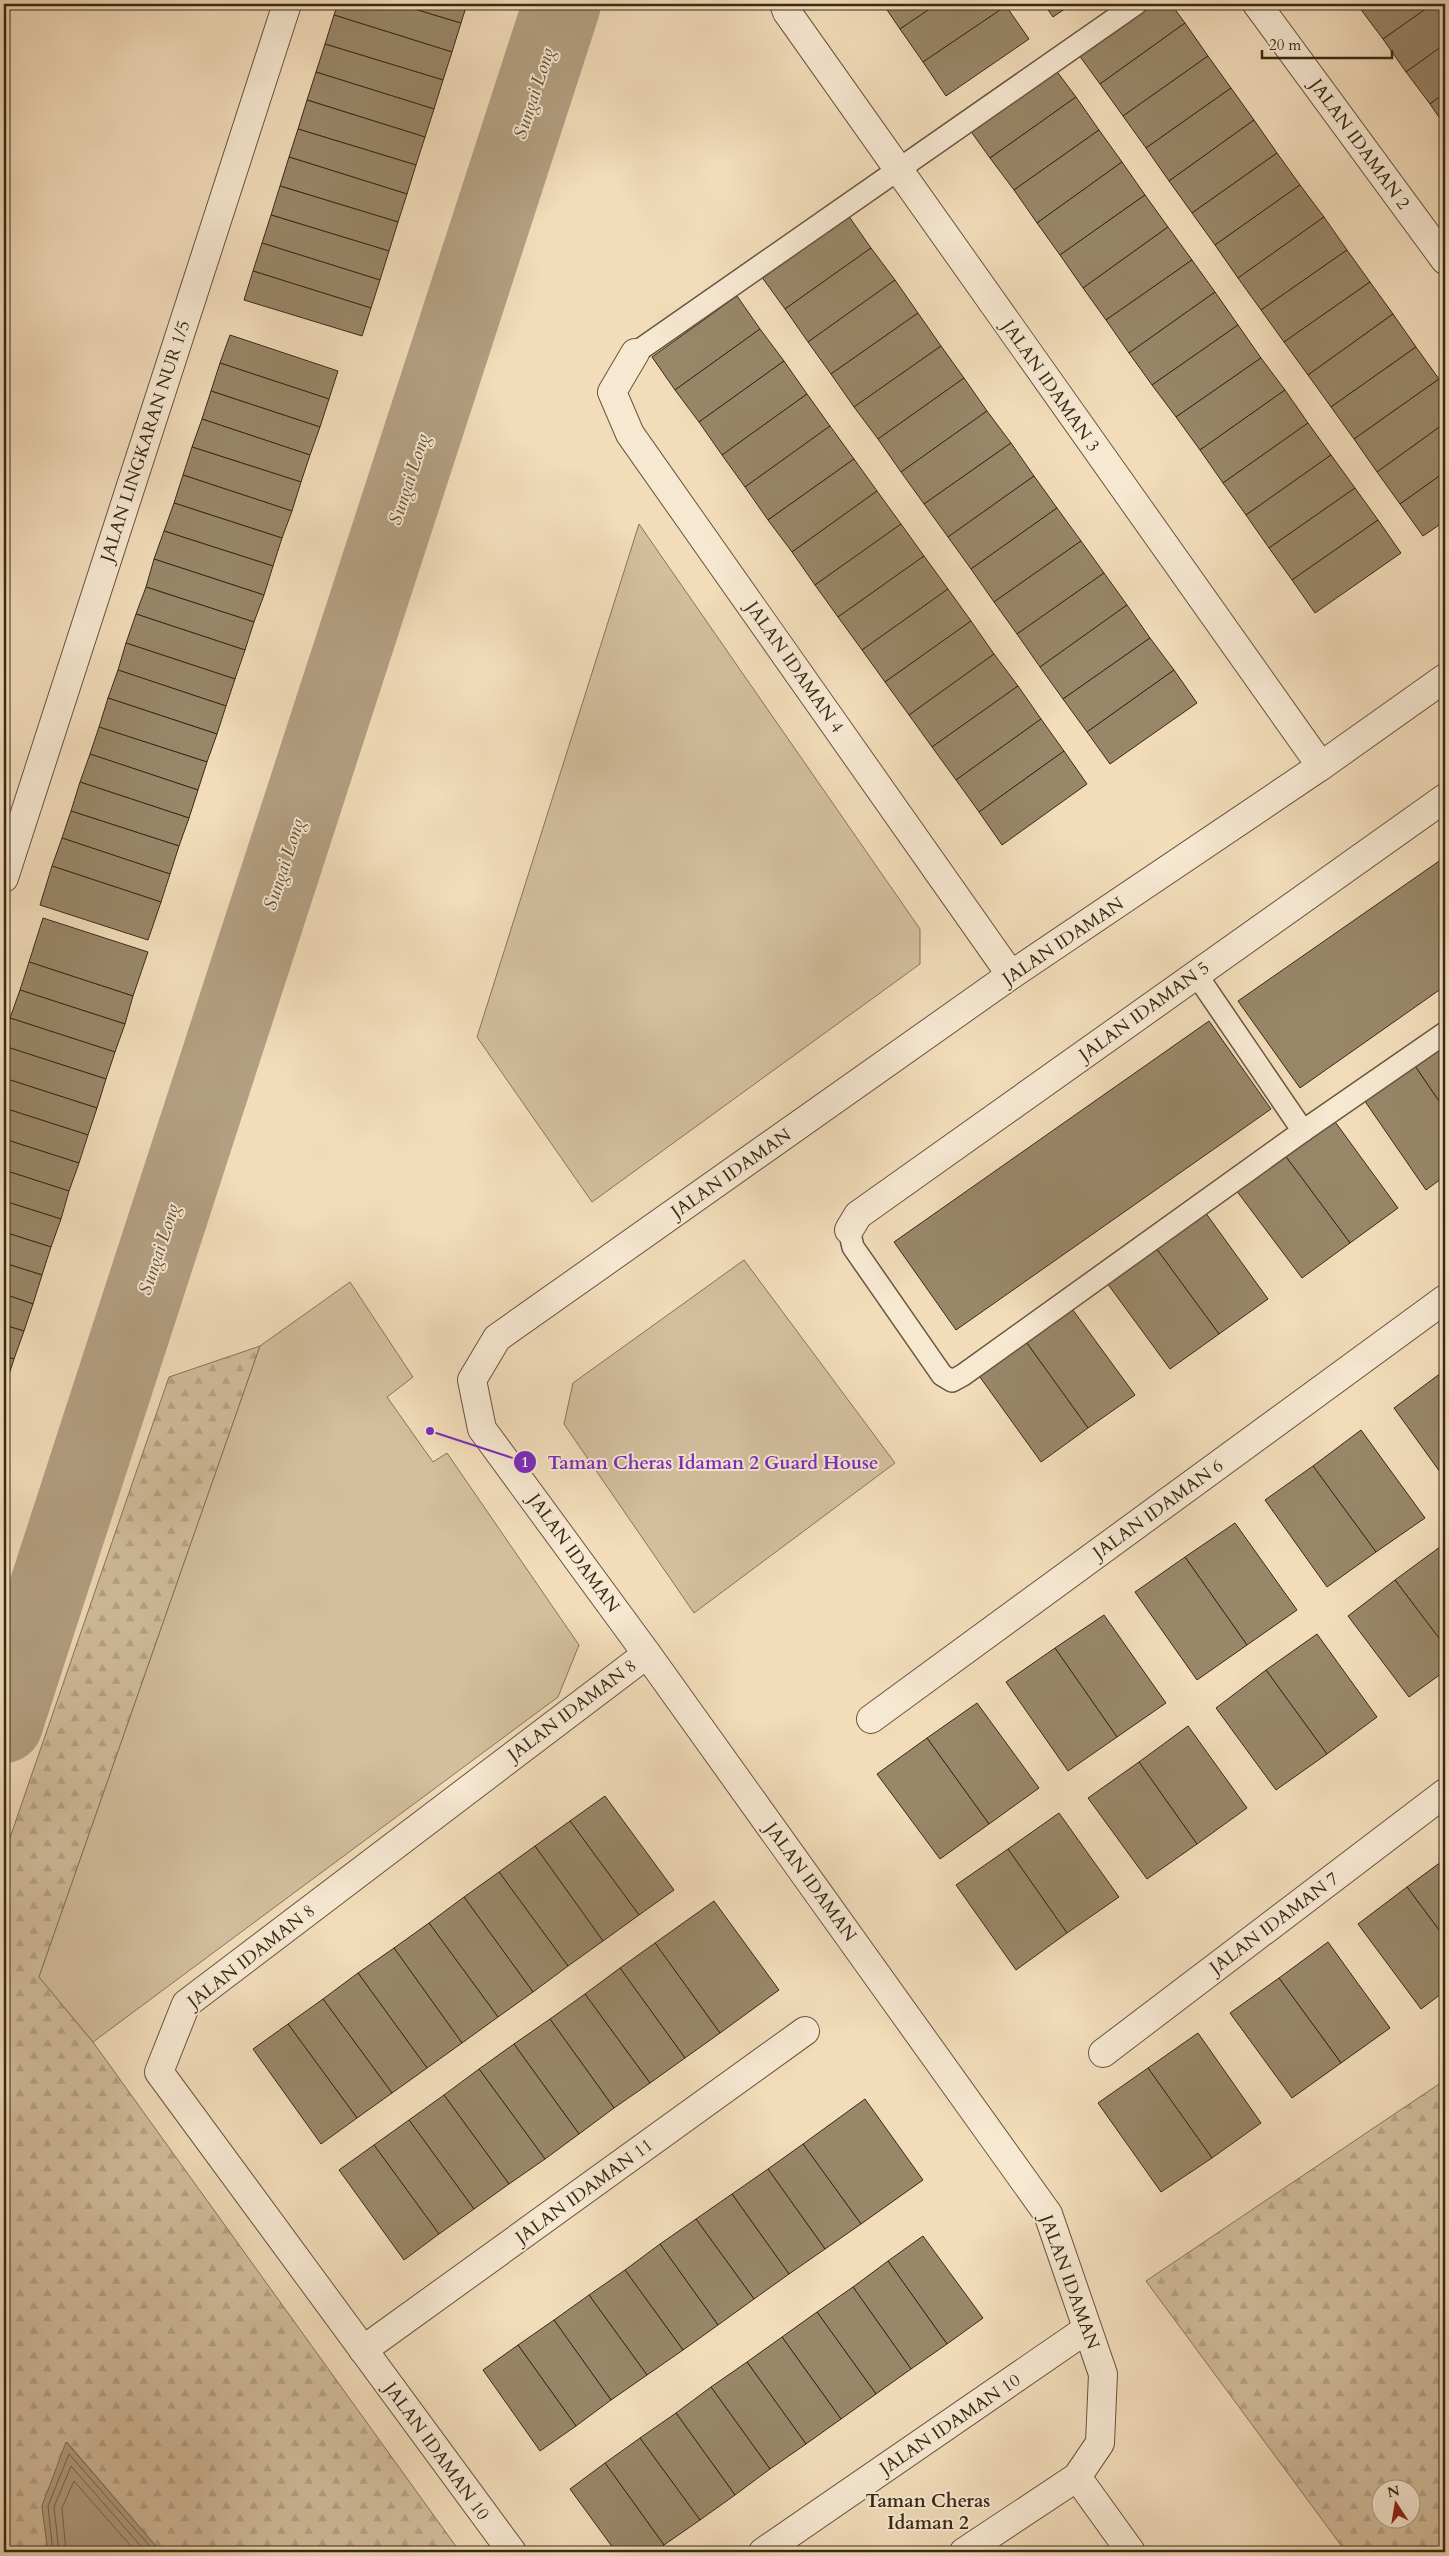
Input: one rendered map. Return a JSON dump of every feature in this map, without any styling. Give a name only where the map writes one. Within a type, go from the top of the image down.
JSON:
[{"type":"street","name":"JALAN LINGKARAN NUR 1/5","points":[[4,878],[287,4]]},
{"type":"street","name":"JALAN IDAMAN 3","points":[[784,4],[787,12],[898,170],[1321,766]]},
{"type":"street","name":"JALAN IDAMAN 2","points":[[1257,4],[1445,260]]},
{"type":"street","name":"JALAN IDAMAN 4","points":[[635,353],[612,392],[630,434],[1011,975]]},
{"type":"street","name":"JALAN IDAMAN","points":[[964,2552],[1077,2477],[1100,2443],[1103,2374],[1048,2214],[647,1654],[482,1428],[472,1380],[497,1338],[1011,975],[1321,766],[1445,678]]},
{"type":"street","name":"JALAN IDAMAN 5","points":[[849,1230],[858,1216],[1445,798]]},
{"type":"street","name":"JALAN IDAMAN 6","points":[[871,1719],[1445,1300]]},
{"type":"street","name":"JALAN IDAMAN 8","points":[[363,2350],[159,2072],[186,2004],[647,1654]]},
{"type":"street","name":"JALAN IDAMAN 7","points":[[1103,2053],[1445,1793]]},
{"type":"street","name":"JALAN IDAMAN 11","points":[[363,2350],[805,2032]]},
{"type":"street","name":"JALAN IDAMAN 10","points":[[762,2552],[1087,2329]]},
{"type":"street","name":"JALAN IDAMAN 10","points":[[363,2350],[512,2552]]},
{"type":"street","points":[[1077,2477],[1131,2552]]},
{"type":"lane","points":[[635,353],[1136,4]]},
{"type":"lane","points":[[1196,974],[1303,1131]]},
{"type":"lane","points":[[849,1230],[853,1247],[942,1375],[952,1381],[971,1370],[1303,1131],[1445,1033]]},
{"type":"green space","points":[[639,524],[920,929],[920,964],[592,1202],[477,1037]]},
{"type":"green space","points":[[744,1260],[895,1463],[694,1613],[564,1424],[573,1383]]},
{"type":"green space","points":[[350,1282],[413,1377],[387,1397],[433,1462],[447,1453],[579,1645],[558,1697],[93,2042],[39,1977],[260,1346]]},
{"type":"green space","points":[[260,1346],[39,1977],[93,2042],[460,2552],[161,2552],[67,2442],[42,2506],[48,2552],[4,2552],[4,1855],[169,1377]]},
{"type":"green space","points":[[1445,2080],[1445,2552],[1346,2552],[1146,2281]]},
{"type":"water","points":[[66,2442],[161,2552],[48,2552],[42,2506]]},
{"type":"building","points":[[338,4],[398,4],[461,23],[452,52],[334,15]]},
{"type":"building","points":[[398,4],[467,4],[461,23]]},
{"type":"building","points":[[883,4],[937,4],[900,29]]},
{"type":"building","points":[[937,4],[1005,4],[1006,6],[923,62],[900,29]]},
{"type":"building","points":[[1044,4],[1072,4],[1053,17]]},
{"type":"building","points":[[1143,4],[1171,4],[1185,23],[1100,84],[1076,51]]},
{"type":"building","points":[[1364,4],[1433,4],[1383,39],[1359,7]]},
{"type":"building","points":[[1433,4],[1445,4],[1445,44],[1406,72],[1383,39]]},
{"type":"building","points":[[1006,6],[1029,39],[946,96],[923,62]]},
{"type":"building","points":[[334,15],[452,52],[443,80],[325,44]]},
{"type":"building","points":[[1185,23],[1208,56],[1123,116],[1100,84]]},
{"type":"building","points":[[325,44],[443,80],[434,109],[316,72]]},
{"type":"building","points":[[1445,44],[1445,93],[1430,104],[1406,72]]},
{"type":"building","points":[[1208,56],[1231,88],[1146,148],[1123,116]]},
{"type":"building","points":[[1052,65],[1076,97],[990,158],[967,126]]},
{"type":"building","points":[[316,72],[434,109],[425,137],[307,100]]},
{"type":"building","points":[[1231,88],[1254,120],[1169,181],[1146,148]]},
{"type":"building","points":[[1445,93],[1445,126],[1430,104]]},
{"type":"building","points":[[1076,97],[1099,130],[1014,190],[990,158]]},
{"type":"building","points":[[307,100],[425,137],[416,165],[298,129]]},
{"type":"building","points":[[1254,120],[1277,153],[1192,213],[1169,181]]},
{"type":"building","points":[[298,129],[416,165],[407,194],[289,157]]},
{"type":"building","points":[[1099,130],[1122,162],[1037,223],[1014,190]]},
{"type":"building","points":[[1277,153],[1300,185],[1215,245],[1192,213]]},
{"type":"building","points":[[289,157],[407,194],[398,222],[280,186]]},
{"type":"building","points":[[1122,162],[1145,195],[1060,255],[1037,223]]},
{"type":"building","points":[[1300,185],[1324,217],[1238,278],[1215,245]]},
{"type":"building","points":[[280,186],[398,222],[389,251],[271,215]]},
{"type":"building","points":[[1145,195],[1168,227],[1083,288],[1060,255]]},
{"type":"building","points":[[271,215],[389,251],[380,280],[262,243]]},
{"type":"building","points":[[848,215],[871,248],[785,309],[761,276]]},
{"type":"building","points":[[1324,217],[1347,250],[1261,310],[1238,278]]},
{"type":"building","points":[[1168,227],[1192,260],[1106,320],[1083,288]]},
{"type":"building","points":[[262,243],[380,280],[371,308],[253,271]]},
{"type":"building","points":[[871,248],[895,280],[808,342],[785,309]]},
{"type":"building","points":[[1347,250],[1370,282],[1284,342],[1261,310]]},
{"type":"building","points":[[1192,260],[1215,292],[1129,353],[1106,320]]},
{"type":"building","points":[[253,271],[371,308],[362,336],[244,300]]},
{"type":"building","points":[[895,280],[918,313],[831,374],[808,342]]},
{"type":"building","points":[[1370,282],[1393,314],[1308,375],[1284,342]]},
{"type":"building","points":[[1215,292],[1238,325],[1152,385],[1129,353]]},
{"type":"building","points":[[737,296],[760,329],[675,390],[652,357]]},
{"type":"building","points":[[918,313],[941,346],[854,407],[831,374]]},
{"type":"building","points":[[1393,314],[1416,347],[1331,407],[1308,375]]},
{"type":"building","points":[[1238,325],[1261,358],[1176,417],[1152,385]]},
{"type":"building","points":[[760,329],[784,361],[699,422],[675,390]]},
{"type":"building","points":[[230,335],[338,371],[329,399],[220,363]]},
{"type":"building","points":[[941,346],[964,378],[878,439],[854,407]]},
{"type":"building","points":[[1416,347],[1439,379],[1354,439],[1331,407]]},
{"type":"building","points":[[1261,358],[1285,390],[1200,450],[1176,417]]},
{"type":"building","points":[[784,361],[807,394],[722,455],[699,422]]},
{"type":"building","points":[[220,363],[329,399],[320,427],[211,391]]},
{"type":"building","points":[[964,378],[987,411],[901,472],[878,439]]},
{"type":"building","points":[[1439,379],[1445,387],[1445,423],[1377,472],[1354,439]]},
{"type":"building","points":[[1285,390],[1308,423],[1223,483],[1200,450]]},
{"type":"building","points":[[211,391],[320,427],[310,455],[202,419]]},
{"type":"building","points":[[807,394],[830,426],[745,487],[722,455]]},
{"type":"building","points":[[987,411],[1011,443],[924,504],[901,472]]},
{"type":"building","points":[[202,419],[310,455],[301,482],[192,447]]},
{"type":"building","points":[[1308,423],[1331,455],[1246,515],[1223,483]]},
{"type":"building","points":[[1445,423],[1445,472],[1400,504],[1377,472]]},
{"type":"building","points":[[830,426],[854,459],[768,520],[745,487]]},
{"type":"building","points":[[1011,443],[1034,476],[948,537],[924,504]]},
{"type":"building","points":[[192,447],[301,482],[292,511],[183,475]]},
{"type":"building","points":[[1331,455],[1355,488],[1269,548],[1246,515]]},
{"type":"building","points":[[854,459],[877,491],[792,552],[768,520]]},
{"type":"building","points":[[1445,472],[1445,521],[1423,536],[1400,504]]},
{"type":"building","points":[[183,475],[292,511],[282,538],[174,503]]},
{"type":"building","points":[[1034,476],[1057,508],[971,569],[948,537]]},
{"type":"building","points":[[1355,488],[1378,520],[1292,580],[1269,548]]},
{"type":"building","points":[[877,491],[901,524],[815,585],[792,552]]},
{"type":"building","points":[[174,503],[282,538],[273,566],[164,531]]},
{"type":"building","points":[[1057,508],[1081,541],[994,602],[971,569]]},
{"type":"building","points":[[1378,520],[1401,553],[1315,613],[1292,580]]},
{"type":"building","points":[[901,524],[924,556],[838,617],[815,585]]},
{"type":"building","points":[[164,531],[273,566],[264,595],[154,559]]},
{"type":"building","points":[[1081,541],[1104,573],[1017,634],[994,602]]},
{"type":"building","points":[[924,556],[948,589],[862,650],[838,617]]},
{"type":"building","points":[[154,559],[264,595],[254,622],[146,587]]},
{"type":"building","points":[[1104,573],[1127,605],[1040,667],[1017,634]]},
{"type":"building","points":[[146,587],[254,622],[245,650],[136,614]]},
{"type":"building","points":[[948,589],[971,621],[885,682],[862,650]]},
{"type":"building","points":[[1127,605],[1150,638],[1063,699],[1040,667]]},
{"type":"building","points":[[136,614],[245,650],[235,679],[126,643]]},
{"type":"building","points":[[971,621],[994,654],[909,715],[885,682]]},
{"type":"building","points":[[1150,638],[1174,670],[1087,732],[1063,699]]},
{"type":"building","points":[[126,643],[235,679],[226,706],[118,670]]},
{"type":"building","points":[[994,654],[1018,686],[932,747],[909,715]]},
{"type":"building","points":[[118,670],[226,706],[217,734],[108,698]]},
{"type":"building","points":[[1174,670],[1197,703],[1110,764],[1087,732]]},
{"type":"building","points":[[1018,686],[1041,719],[956,780],[932,747]]},
{"type":"building","points":[[108,698],[217,734],[207,762],[99,727]]},
{"type":"building","points":[[1041,719],[1064,751],[979,812],[956,780]]},
{"type":"building","points":[[99,727],[207,762],[198,790],[90,754]]},
{"type":"building","points":[[1064,751],[1087,784],[1002,845],[979,812]]},
{"type":"building","points":[[90,754],[198,790],[189,818],[80,782]]},
{"type":"building","points":[[80,782],[189,818],[179,846],[71,811]]},
{"type":"building","points":[[71,811],[179,846],[170,874],[62,838]]},
{"type":"building","points":[[62,838],[170,874],[161,902],[52,866]]},
{"type":"building","points":[[1445,857],[1445,986],[1300,1088],[1238,1001]]},
{"type":"building","points":[[52,866],[161,902],[148,940],[40,905]]},
{"type":"building","points":[[43,918],[148,952],[133,996],[29,962]]},
{"type":"building","points":[[29,962],[133,996],[125,1024],[20,990]]},
{"type":"building","points":[[20,990],[125,1024],[115,1052],[10,1018]]},
{"type":"building","points":[[10,1018],[115,1052],[106,1079],[4,1046]]},
{"type":"building","points":[[1209,1021],[1271,1109],[956,1330],[894,1242]]},
{"type":"building","points":[[1445,1041],[1445,1110],[1413,1063]]},
{"type":"building","points":[[4,1046],[106,1079],[97,1108],[4,1078]]},
{"type":"building","points":[[1413,1063],[1445,1110],[1445,1176],[1426,1190],[1362,1097]]},
{"type":"building","points":[[4,1078],[97,1108],[88,1135],[4,1108]]},
{"type":"building","points":[[4,1108],[88,1135],[79,1163],[4,1139]]},
{"type":"building","points":[[1333,1119],[1398,1208],[1350,1243],[1284,1154]]},
{"type":"building","points":[[4,1139],[79,1163],[69,1191],[4,1170]]},
{"type":"building","points":[[1284,1154],[1350,1243],[1302,1278],[1236,1190]]},
{"type":"building","points":[[4,1170],[69,1191],[61,1219],[4,1201]]},
{"type":"building","points":[[4,1201],[61,1219],[51,1247],[4,1232]]},
{"type":"building","points":[[1205,1212],[1268,1299],[1219,1334],[1156,1248]]},
{"type":"building","points":[[4,1232],[51,1247],[42,1275],[4,1263]]},
{"type":"building","points":[[1156,1248],[1219,1334],[1170,1369],[1107,1283]]},
{"type":"building","points":[[4,1263],[42,1275],[33,1304],[4,1294]]},
{"type":"building","points":[[4,1294],[33,1304],[24,1331],[4,1325]]},
{"type":"building","points":[[1070,1306],[1135,1395],[1088,1428],[1024,1339]]},
{"type":"building","points":[[4,1325],[24,1331],[14,1359],[4,1356]]},
{"type":"building","points":[[1024,1339],[1088,1428],[1041,1462],[977,1373]]},
{"type":"building","points":[[4,1356],[14,1359],[5,1387],[4,1387]]},
{"type":"building","points":[[1441,1373],[1445,1378],[1445,1479],[1394,1408]]},
{"type":"building","points":[[1361,1430],[1425,1518],[1376,1552],[1313,1466]]},
{"type":"building","points":[[1313,1466],[1376,1552],[1327,1587],[1265,1500]]},
{"type":"building","points":[[1235,1523],[1297,1610],[1247,1645],[1185,1557]]},
{"type":"building","points":[[1444,1544],[1445,1546],[1445,1646],[1395,1580]]},
{"type":"building","points":[[1185,1557],[1247,1645],[1197,1680],[1135,1592]]},
{"type":"building","points":[[1395,1580],[1445,1646],[1445,1671],[1409,1697],[1348,1616]]},
{"type":"building","points":[[1104,1615],[1166,1703],[1117,1737],[1055,1648]]},
{"type":"building","points":[[1317,1634],[1377,1717],[1327,1754],[1266,1670]]},
{"type":"building","points":[[1055,1648],[1117,1737],[1068,1771],[1006,1682]]},
{"type":"building","points":[[1266,1670],[1327,1754],[1276,1790],[1216,1708]]},
{"type":"building","points":[[977,1703],[1039,1788],[989,1824],[927,1738]]},
{"type":"building","points":[[1188,1726],[1247,1808],[1197,1844],[1139,1762]]},
{"type":"building","points":[[927,1738],[989,1824],[940,1859],[877,1774]]},
{"type":"building","points":[[1139,1762],[1197,1844],[1147,1879],[1088,1798]]},
{"type":"building","points":[[605,1796],[674,1890],[639,1915],[570,1821]]},
{"type":"building","points":[[1059,1813],[1119,1897],[1067,1933],[1008,1849]]},
{"type":"building","points":[[570,1821],[639,1915],[603,1941],[535,1846]]},
{"type":"building","points":[[535,1846],[603,1941],[568,1966],[499,1872]]},
{"type":"building","points":[[1008,1849],[1067,1933],[1016,1970],[956,1885]]},
{"type":"building","points":[[1445,1859],[1445,1938],[1407,1887]]},
{"type":"building","points":[[499,1872],[568,1966],[533,1992],[464,1897]]},
{"type":"building","points":[[1407,1887],[1445,1938],[1445,1991],[1421,2009],[1358,1924]]},
{"type":"building","points":[[464,1897],[533,1992],[498,2017],[429,1923]]},
{"type":"building","points":[[714,1901],[779,1990],[720,2033],[655,1943]]},
{"type":"building","points":[[429,1923],[498,2017],[462,2043],[394,1948]]},
{"type":"building","points":[[1328,1942],[1390,2028],[1341,2063],[1279,1978]]},
{"type":"building","points":[[655,1943],[720,2033],[685,2058],[620,1968]]},
{"type":"building","points":[[394,1948],[462,2043],[427,2068],[358,1973]]},
{"type":"building","points":[[620,1968],[685,2058],[650,2083],[585,1994]]},
{"type":"building","points":[[358,1973],[427,2068],[392,2093],[323,1999]]},
{"type":"building","points":[[1279,1978],[1341,2063],[1292,2098],[1230,2013]]},
{"type":"building","points":[[585,1994],[650,2083],[614,2108],[550,2019]]},
{"type":"building","points":[[323,1999],[392,2093],[357,2118],[288,2024]]},
{"type":"building","points":[[550,2019],[614,2108],[579,2134],[514,2044]]},
{"type":"building","points":[[288,2024],[357,2118],[321,2144],[253,2049]]},
{"type":"building","points":[[1198,2033],[1261,2123],[1212,2158],[1148,2068]]},
{"type":"building","points":[[514,2044],[579,2134],[545,2159],[479,2069]]},
{"type":"building","points":[[1148,2068],[1212,2158],[1161,2192],[1098,2103]]},
{"type":"building","points":[[479,2069],[545,2159],[509,2184],[444,2095]]},
{"type":"building","points":[[444,2095],[509,2184],[474,2209],[409,2120]]},
{"type":"building","points":[[865,2099],[923,2180],[861,2224],[803,2144]]},
{"type":"building","points":[[409,2120],[474,2209],[439,2234],[374,2145]]},
{"type":"building","points":[[803,2144],[861,2224],[825,2249],[768,2169]]},
{"type":"building","points":[[374,2145],[439,2234],[404,2260],[339,2170]]},
{"type":"building","points":[[768,2169],[825,2249],[789,2274],[732,2194]]},
{"type":"building","points":[[732,2194],[789,2274],[754,2299],[696,2219]]},
{"type":"building","points":[[696,2219],[754,2299],[718,2325],[660,2244]]},
{"type":"building","points":[[923,2236],[983,2318],[947,2344],[888,2261]]},
{"type":"building","points":[[660,2244],[718,2325],[683,2350],[625,2270]]},
{"type":"building","points":[[888,2261],[947,2344],[911,2369],[853,2287]]},
{"type":"building","points":[[625,2270],[683,2350],[647,2375],[589,2295]]},
{"type":"building","points":[[853,2287],[911,2369],[876,2394],[817,2312]]},
{"type":"building","points":[[589,2295],[647,2375],[611,2400],[554,2320]]},
{"type":"building","points":[[817,2312],[876,2394],[841,2419],[782,2337]]},
{"type":"building","points":[[554,2320],[611,2400],[576,2426],[518,2345]]},
{"type":"building","points":[[782,2337],[841,2419],[806,2444],[747,2362]]},
{"type":"building","points":[[518,2345],[576,2426],[540,2451],[483,2370]]},
{"type":"building","points":[[747,2362],[806,2444],[770,2469],[711,2387]]},
{"type":"building","points":[[711,2387],[770,2469],[735,2495],[676,2413]]},
{"type":"building","points":[[676,2413],[735,2495],[700,2520],[640,2438]]},
{"type":"building","points":[[640,2438],[700,2520],[664,2545],[605,2463]]},
{"type":"building","points":[[605,2463],[664,2545],[654,2552],[616,2552],[570,2489]]},
{"type":"waterway","name":"Sungai Long","points":[[4,1724],[562,4]]},
{"type":"place","name":"Taman Cheras Idaman 2 Guard House","points":[[430,1431]]},
{"type":"district","name":"Taman Cheras Idaman 2","points":[[928,2511]]}]
